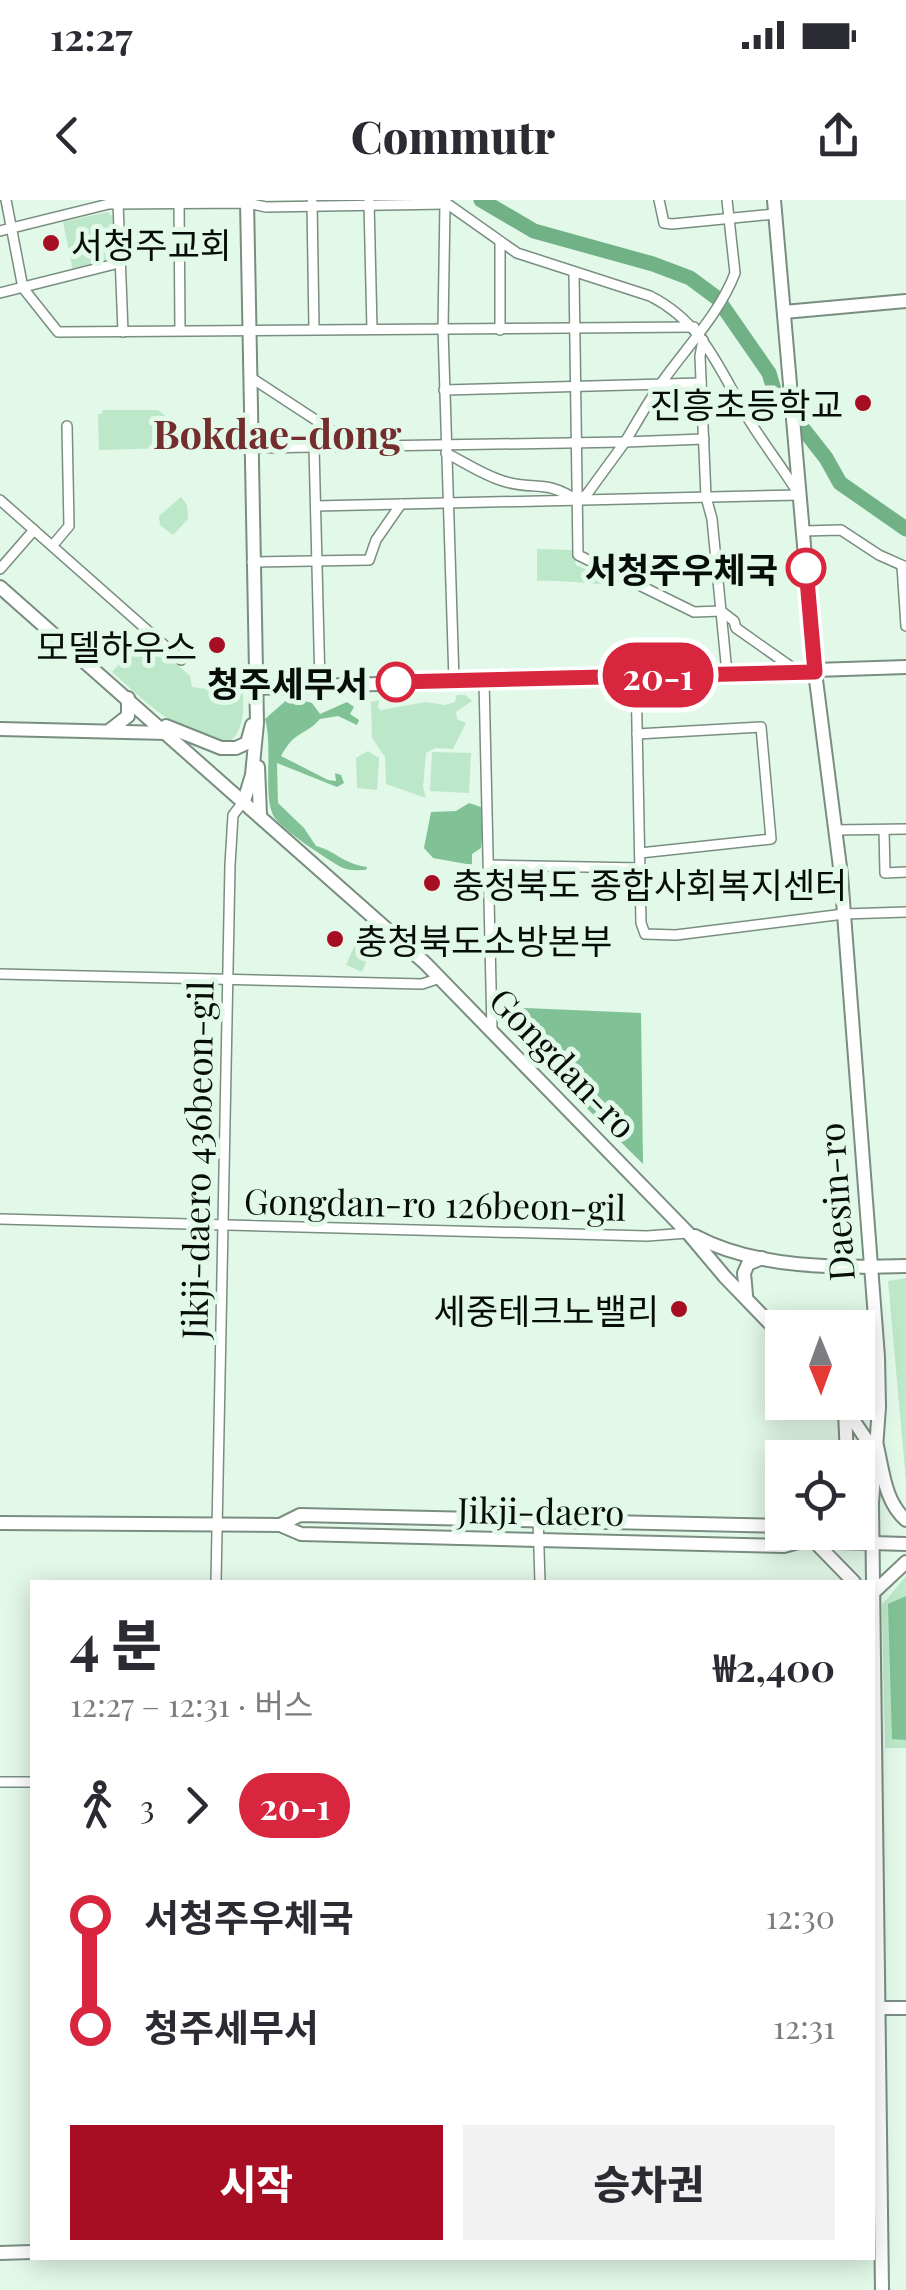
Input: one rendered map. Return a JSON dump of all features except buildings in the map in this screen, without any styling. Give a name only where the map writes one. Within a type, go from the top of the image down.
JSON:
[{"type":"street","points":[[6,200],[23,288],[58,332],[700,331]]},
{"type":"street","points":[[659,200],[664,223],[729,218],[774,207],[784,312],[906,300]]},
{"type":"street","points":[[578,501],[625,442],[732,283],[735,273],[727,200]]},
{"type":"street","points":[[179,201],[180,330]]},
{"type":"street","points":[[0,231],[118,202],[247,201],[266,207],[444,202],[500,244],[530,258],[670,306],[700,331],[765,446],[800,493]]},
{"type":"street","points":[[247,201],[254,688],[260,815]]},
{"type":"street","points":[[118,202],[123,332]]},
{"type":"street","points":[[369,202],[372,329]]},
{"type":"street","points":[[444,202],[444,390],[454,681]]},
{"type":"street","points":[[312,203],[314,329]]},
{"type":"street","points":[[500,244],[500,330]]},
{"type":"street","points":[[0,293],[119,264]]},
{"type":"street","points":[[574,274],[578,555],[694,612],[721,611],[734,621],[736,628],[799,672]]},
{"type":"street","name":"Daesin-ro","points":[[784,312],[815,672],[844,914],[878,1357],[875,1485]]},
{"type":"street","points":[[700,331],[706,497],[712,519],[727,672]]},
{"type":"street","points":[[250,377],[356,446]]},
{"type":"street","points":[[444,390],[702,382]]},
{"type":"street","points":[[53,545],[69,526],[67,426]]},
{"type":"street","points":[[251,448],[446,449],[704,439]]},
{"type":"street","points":[[314,447],[320,685]]},
{"type":"street","points":[[446,449],[502,481],[562,490],[578,501]]},
{"type":"street","points":[[316,506],[800,493]]},
{"type":"street","points":[[0,500],[181,660]]},
{"type":"street","points":[[252,562],[369,560],[376,540],[401,504]]},
{"type":"street","points":[[0,570],[34,530]]},
{"type":"street","points":[[803,530],[841,530],[904,567],[906,626]]},
{"type":"street","name":"Gongdan-ro","points":[[0,586],[440,978],[688,1232],[765,1317]]},
{"type":"street","points":[[254,688],[906,667]]},
{"type":"street","points":[[636,675],[641,924],[645,934],[676,935],[844,914],[906,912]]},
{"type":"street","points":[[484,680],[492,1030]]},
{"type":"street","points":[[108,731],[128,716],[128,698]]},
{"type":"street","points":[[154,721],[229,749],[246,743],[256,718]]},
{"type":"street","points":[[244,801],[252,776],[256,718]]},
{"type":"street","points":[[637,734],[760,727],[771,839],[640,852]]},
{"type":"street","points":[[0,729],[168,732]]},
{"type":"street","name":"Jikji-daero 436beon-gil","points":[[216,1580],[227,978],[233,815],[244,801]]},
{"type":"street","points":[[835,830],[906,829]]},
{"type":"street","points":[[884,830],[885,873],[906,872]]},
{"type":"street","points":[[489,864],[640,868]]},
{"type":"street","points":[[0,974],[422,984],[440,978]]},
{"type":"street","name":"Gongdan-ro 126beon-gil","points":[[0,1219],[647,1236],[688,1232]]},
{"type":"street","points":[[688,1232],[722,1248],[766,1258],[827,1266],[906,1266]]},
{"type":"street","points":[[746,1295],[744,1272],[748,1264],[766,1258]]},
{"type":"street","points":[[875,1368],[878,1357]]},
{"type":"street","points":[[856,1420],[866,1439],[877,1446],[888,1494],[906,1520]]},
{"type":"street","name":"Jikji-daero","points":[[280,1525],[300,1516],[765,1525]]},
{"type":"street","points":[[538,1518],[540,1580]]},
{"type":"street","name":"Jikji-daero","points":[[0,1524],[280,1525],[301,1534],[765,1545]]},
{"type":"street","name":"Jikji-daero","points":[[875,1543],[906,1544]]},
{"type":"street","points":[[818,1550],[852,1580]]},
{"type":"street","name":"Daesin-ro","points":[[872,1550],[872,1580]]},
{"type":"street","points":[[875,1590],[906,1562]]},
{"type":"street","points":[[0,1782],[30,1782]]},
{"type":"street","name":"Daesin-ro","points":[[875,1889],[877,2242],[882,2290]]},
{"type":"street","points":[[876,2008],[906,2008]]},
{"type":"street","points":[[0,2253],[30,2252]]},
{"type":"green space","points":[[108,212],[113,217],[111,263],[73,271],[63,222]]},
{"type":"green space","points":[[102,410],[158,410],[168,418],[168,448],[99,450],[98,414]]},
{"type":"green space","points":[[181,497],[187,505],[188,519],[173,535],[160,525],[159,516]]},
{"type":"green space","points":[[537,549],[573,550],[576,565],[620,585],[537,581]]},
{"type":"green space","points":[[143,635],[190,676],[192,687],[220,691],[241,669],[243,717],[230,742],[180,726],[112,672]]},
{"type":"green space","points":[[457,695],[472,701],[456,712],[457,719],[466,723],[453,749],[436,748],[426,753],[426,798],[386,784],[385,757],[372,738],[371,702],[379,700],[381,710],[426,702],[445,705],[455,702]]},
{"type":"green space","points":[[290,697],[312,703],[320,714],[347,702],[354,707],[350,714],[359,720],[357,725],[338,716],[320,719],[291,741],[281,756],[328,780],[336,781],[335,773],[341,775],[344,783],[337,787],[277,763],[278,803],[316,846],[367,867],[366,870],[348,870],[336,864],[273,815],[265,719]]},
{"type":"green space","points":[[368,751],[379,758],[377,790],[357,788],[356,758]]},
{"type":"green space","points":[[432,752],[471,753],[469,793],[430,791]]},
{"type":"green space","points":[[469,803],[481,807],[484,814],[481,848],[472,854],[472,865],[433,858],[424,848],[431,812],[456,811]]},
{"type":"green space","points":[[362,929],[377,936],[362,972],[346,965]]},
{"type":"green space","points":[[505,1007],[641,1013],[643,1164],[510,1032]]},
{"type":"green space","points":[[906,1278],[906,1481],[888,1281]]},
{"type":"green space","points":[[906,1576],[906,1748],[885,1748],[882,1605]]},
{"type":"green space","points":[[906,1596],[906,1740],[892,1739],[888,1604]]},
{"type":"waterway","points":[[481,200],[534,231],[653,264],[690,278],[717,298],[769,373],[775,393],[826,458],[840,483],[906,529]]},
{"type":"bus line","name":"20-1","points":[[396,682],[815,672],[806,568]]},
{"type":"place","name":"서청주교회","points":[[51,243]]},
{"type":"place","name":"진흥초등학교","points":[[863,403]]},
{"type":"place","name":"서청주우체국","points":[[806,568]]},
{"type":"place","name":"모델하우스","points":[[217,645]]},
{"type":"place","name":"청주세무서","points":[[396,682]]},
{"type":"place","name":"충청북도 종합사회복지센터","points":[[432,883]]},
{"type":"place","name":"충청북도소방본부","points":[[335,939]]},
{"type":"place","name":"세중테크노밸리","points":[[679,1309]]},
{"type":"district","name":"Bokdae-dong","points":[[277,432]]}]
